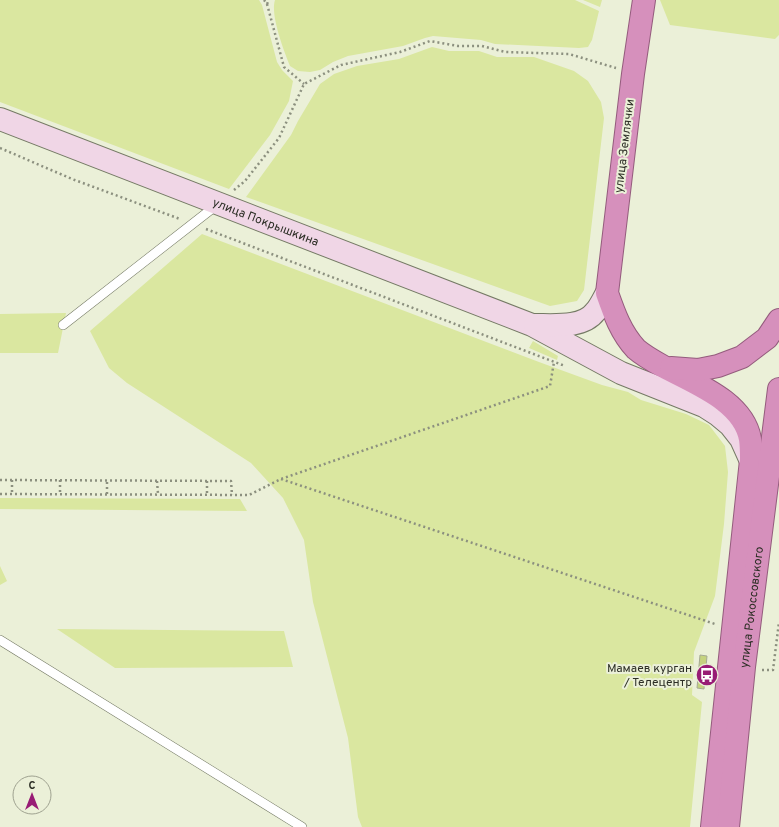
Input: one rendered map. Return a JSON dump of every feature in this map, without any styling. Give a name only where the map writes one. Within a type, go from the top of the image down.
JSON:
[{"type":"highway","name":"улица Землячки","points":[[607,293],[633,74],[644,0]]},
{"type":"highway","name":"улица Рокоссовского","points":[[607,293],[617,321],[626,337],[637,349],[650,359],[713,393],[729,404],[742,418],[750,438],[751,460],[712,827]]},
{"type":"highway","points":[[666,368],[698,370],[718,366],[742,357],[767,338],[779,320]]},
{"type":"highway","name":"улица Рокоссовского","points":[[728,827],[744,667],[779,389]]},
{"type":"main road","name":"улица Покрышкина","points":[[0,118],[532,325]]},
{"type":"main road","points":[[532,325],[564,325],[579,323],[595,313],[607,293]]},
{"type":"main road","points":[[532,325],[621,373],[704,406],[714,412],[730,425],[741,439],[751,460]]},
{"type":"lane","points":[[63,325],[219,203]]},
{"type":"lane","points":[[0,640],[302,827]]},
{"type":"path","points":[[264,0],[284,67],[304,84]]},
{"type":"path","points":[[266,4],[269,0]]},
{"type":"path","points":[[219,203],[245,181],[279,138],[304,84],[341,65],[400,52],[430,42],[458,46],[482,46],[505,52],[569,54],[633,74]]},
{"type":"path","points":[[0,148],[72,179],[569,367]]},
{"type":"path","points":[[0,494],[249,495],[280,478],[550,386],[554,362]]},
{"type":"path","points":[[280,478],[715,624],[716,617]]},
{"type":"path","points":[[0,480],[231,481],[232,495]]},
{"type":"path","points":[[12,480],[12,494]]},
{"type":"path","points":[[60,480],[60,494]]},
{"type":"path","points":[[107,480],[107,494]]},
{"type":"path","points":[[157,481],[158,494]]},
{"type":"path","points":[[207,481],[207,494]]},
{"type":"path","points":[[744,667],[773,670],[779,622]]},
{"type":"green space","points":[[0,0],[259,0],[262,5],[277,62],[282,70],[293,81],[289,101],[270,135],[229,189],[0,102]]},
{"type":"green space","points":[[275,0],[575,0],[599,11],[592,40],[588,47],[579,48],[495,44],[481,40],[433,36],[403,46],[348,56],[333,62],[320,70],[310,72],[298,71],[290,66],[276,24],[274,15]]},
{"type":"green space","points":[[583,0],[602,0],[600,7]]},
{"type":"green space","points":[[660,0],[779,0],[779,35],[775,39],[670,25]]},
{"type":"green space","points":[[432,47],[449,51],[479,51],[497,57],[534,57],[574,71],[588,81],[601,102],[604,118],[584,290],[577,301],[550,306],[246,197],[291,135],[320,84],[334,74],[357,66],[399,59]]},
{"type":"green space","points":[[202,234],[539,362],[602,385],[628,392],[641,400],[686,414],[709,425],[725,446],[728,472],[724,524],[715,596],[694,652],[692,695],[702,702],[690,827],[362,827],[358,817],[348,738],[313,602],[304,540],[283,498],[251,463],[127,383],[109,368],[90,331]]},
{"type":"green space","points":[[66,313],[58,353],[0,353],[0,314]]},
{"type":"green space","points":[[533,341],[558,356],[557,360],[529,348]]},
{"type":"green space","points":[[0,498],[240,499],[247,511],[0,509]]},
{"type":"green space","points":[[0,566],[7,581],[0,585]]},
{"type":"green space","points":[[57,629],[284,631],[293,667],[115,668]]},
{"type":"building","points":[[700,655],[707,656],[704,689],[697,688]]},
{"type":"place","name":"Мамаев курган / Телецентр","points":[[707,675]]}]
